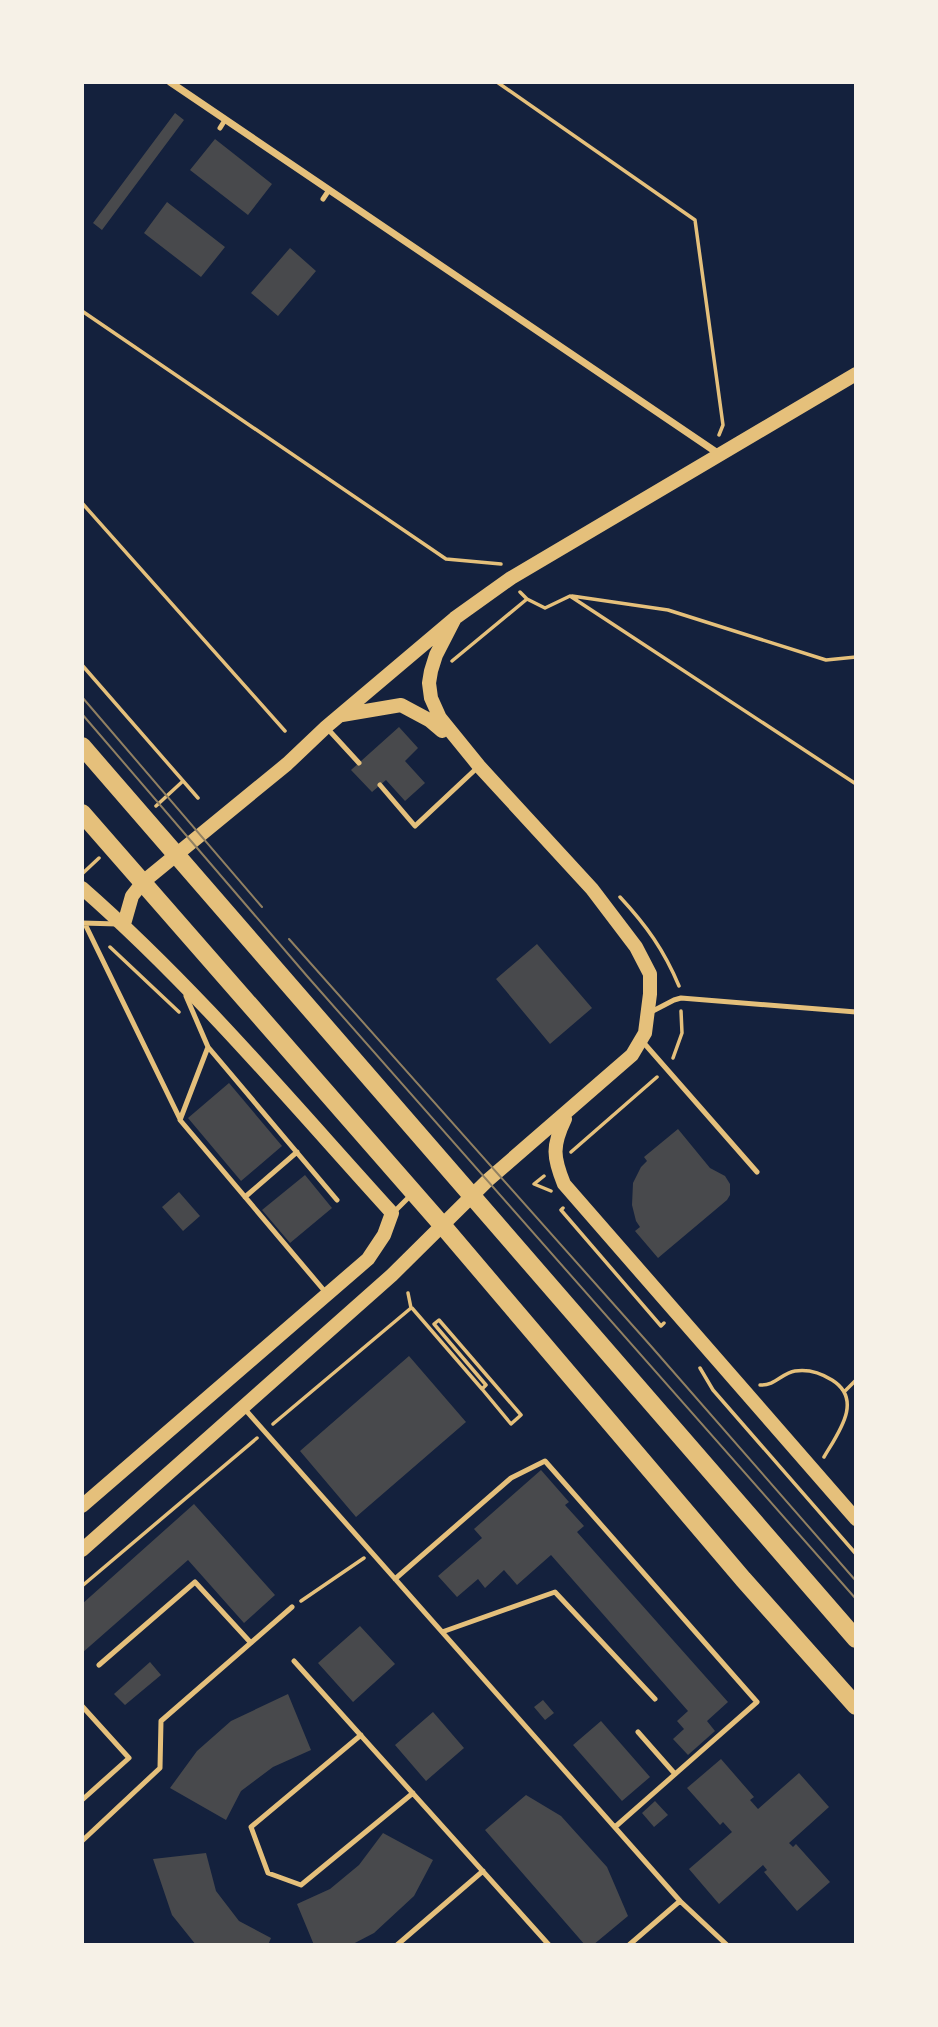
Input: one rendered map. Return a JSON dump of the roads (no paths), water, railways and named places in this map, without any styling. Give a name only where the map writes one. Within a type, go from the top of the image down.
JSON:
[{"type":"main road","points":[[124,924],[132,896],[143,882],[287,764],[326,727],[455,618],[511,578],[716,452],[856,374]]},
{"type":"main road","points":[[82,1550],[392,1275],[470,1196],[632,1055],[645,1033],[649,1013],[650,974],[636,947],[592,889],[479,766],[440,718],[431,698],[429,683],[436,655],[455,618]]},
{"type":"main road","points":[[340,715],[401,705],[429,720],[479,766]]},
{"type":"main road","points":[[82,746],[856,1639]]},
{"type":"main road","points":[[82,813],[89,825],[143,882],[443,1226],[743,1579],[856,1706]]},
{"type":"main road","points":[[82,888],[124,924],[178,977],[392,1213],[384,1235],[368,1259],[82,1506]]},
{"type":"main road","points":[[568,1111],[556,1136],[554,1155],[564,1184],[856,1519]]},
{"type":"street","points":[[170,82],[716,452]]},
{"type":"lane","points":[[220,128],[225,120]]},
{"type":"lane","points":[[323,200],[329,190]]},
{"type":"lane","points":[[326,727],[359,764]]},
{"type":"lane","points":[[380,785],[415,826],[479,766]]},
{"type":"lane","points":[[124,924],[84,923],[180,1120],[328,1295]]},
{"type":"lane","points":[[178,977],[208,1047],[337,1200]]},
{"type":"lane","points":[[649,1013],[681,998],[856,1012]]},
{"type":"lane","points":[[641,1040],[757,1171]]},
{"type":"lane","points":[[180,1120],[208,1047]]},
{"type":"lane","points":[[245,1197],[297,1153]]},
{"type":"lane","points":[[392,1213],[414,1193]]},
{"type":"lane","points":[[243,1407],[680,1902],[727,1945]]},
{"type":"lane","points":[[395,1579],[511,1478],[545,1461],[757,1702],[615,1827]]},
{"type":"lane","points":[[99,1665],[195,1582],[251,1643]]},
{"type":"lane","points":[[442,1632],[555,1592],[655,1699]]},
{"type":"lane","points":[[82,1841],[160,1768],[161,1721],[292,1607]]},
{"type":"lane","points":[[294,1661],[548,1945]]},
{"type":"lane","points":[[82,1706],[129,1758],[82,1800]]},
{"type":"lane","points":[[638,1732],[675,1774]]},
{"type":"lane","points":[[361,1735],[251,1827],[268,1873],[301,1885],[413,1793]]},
{"type":"lane","points":[[397,1945],[483,1871]]},
{"type":"lane","points":[[629,1945],[680,1902]]},
{"type":"tram line","points":[[82,697],[262,907]]},
{"type":"tram line","points":[[82,714],[307,976],[856,1599]]},
{"type":"tram line","points":[[289,939],[856,1581]]}]
